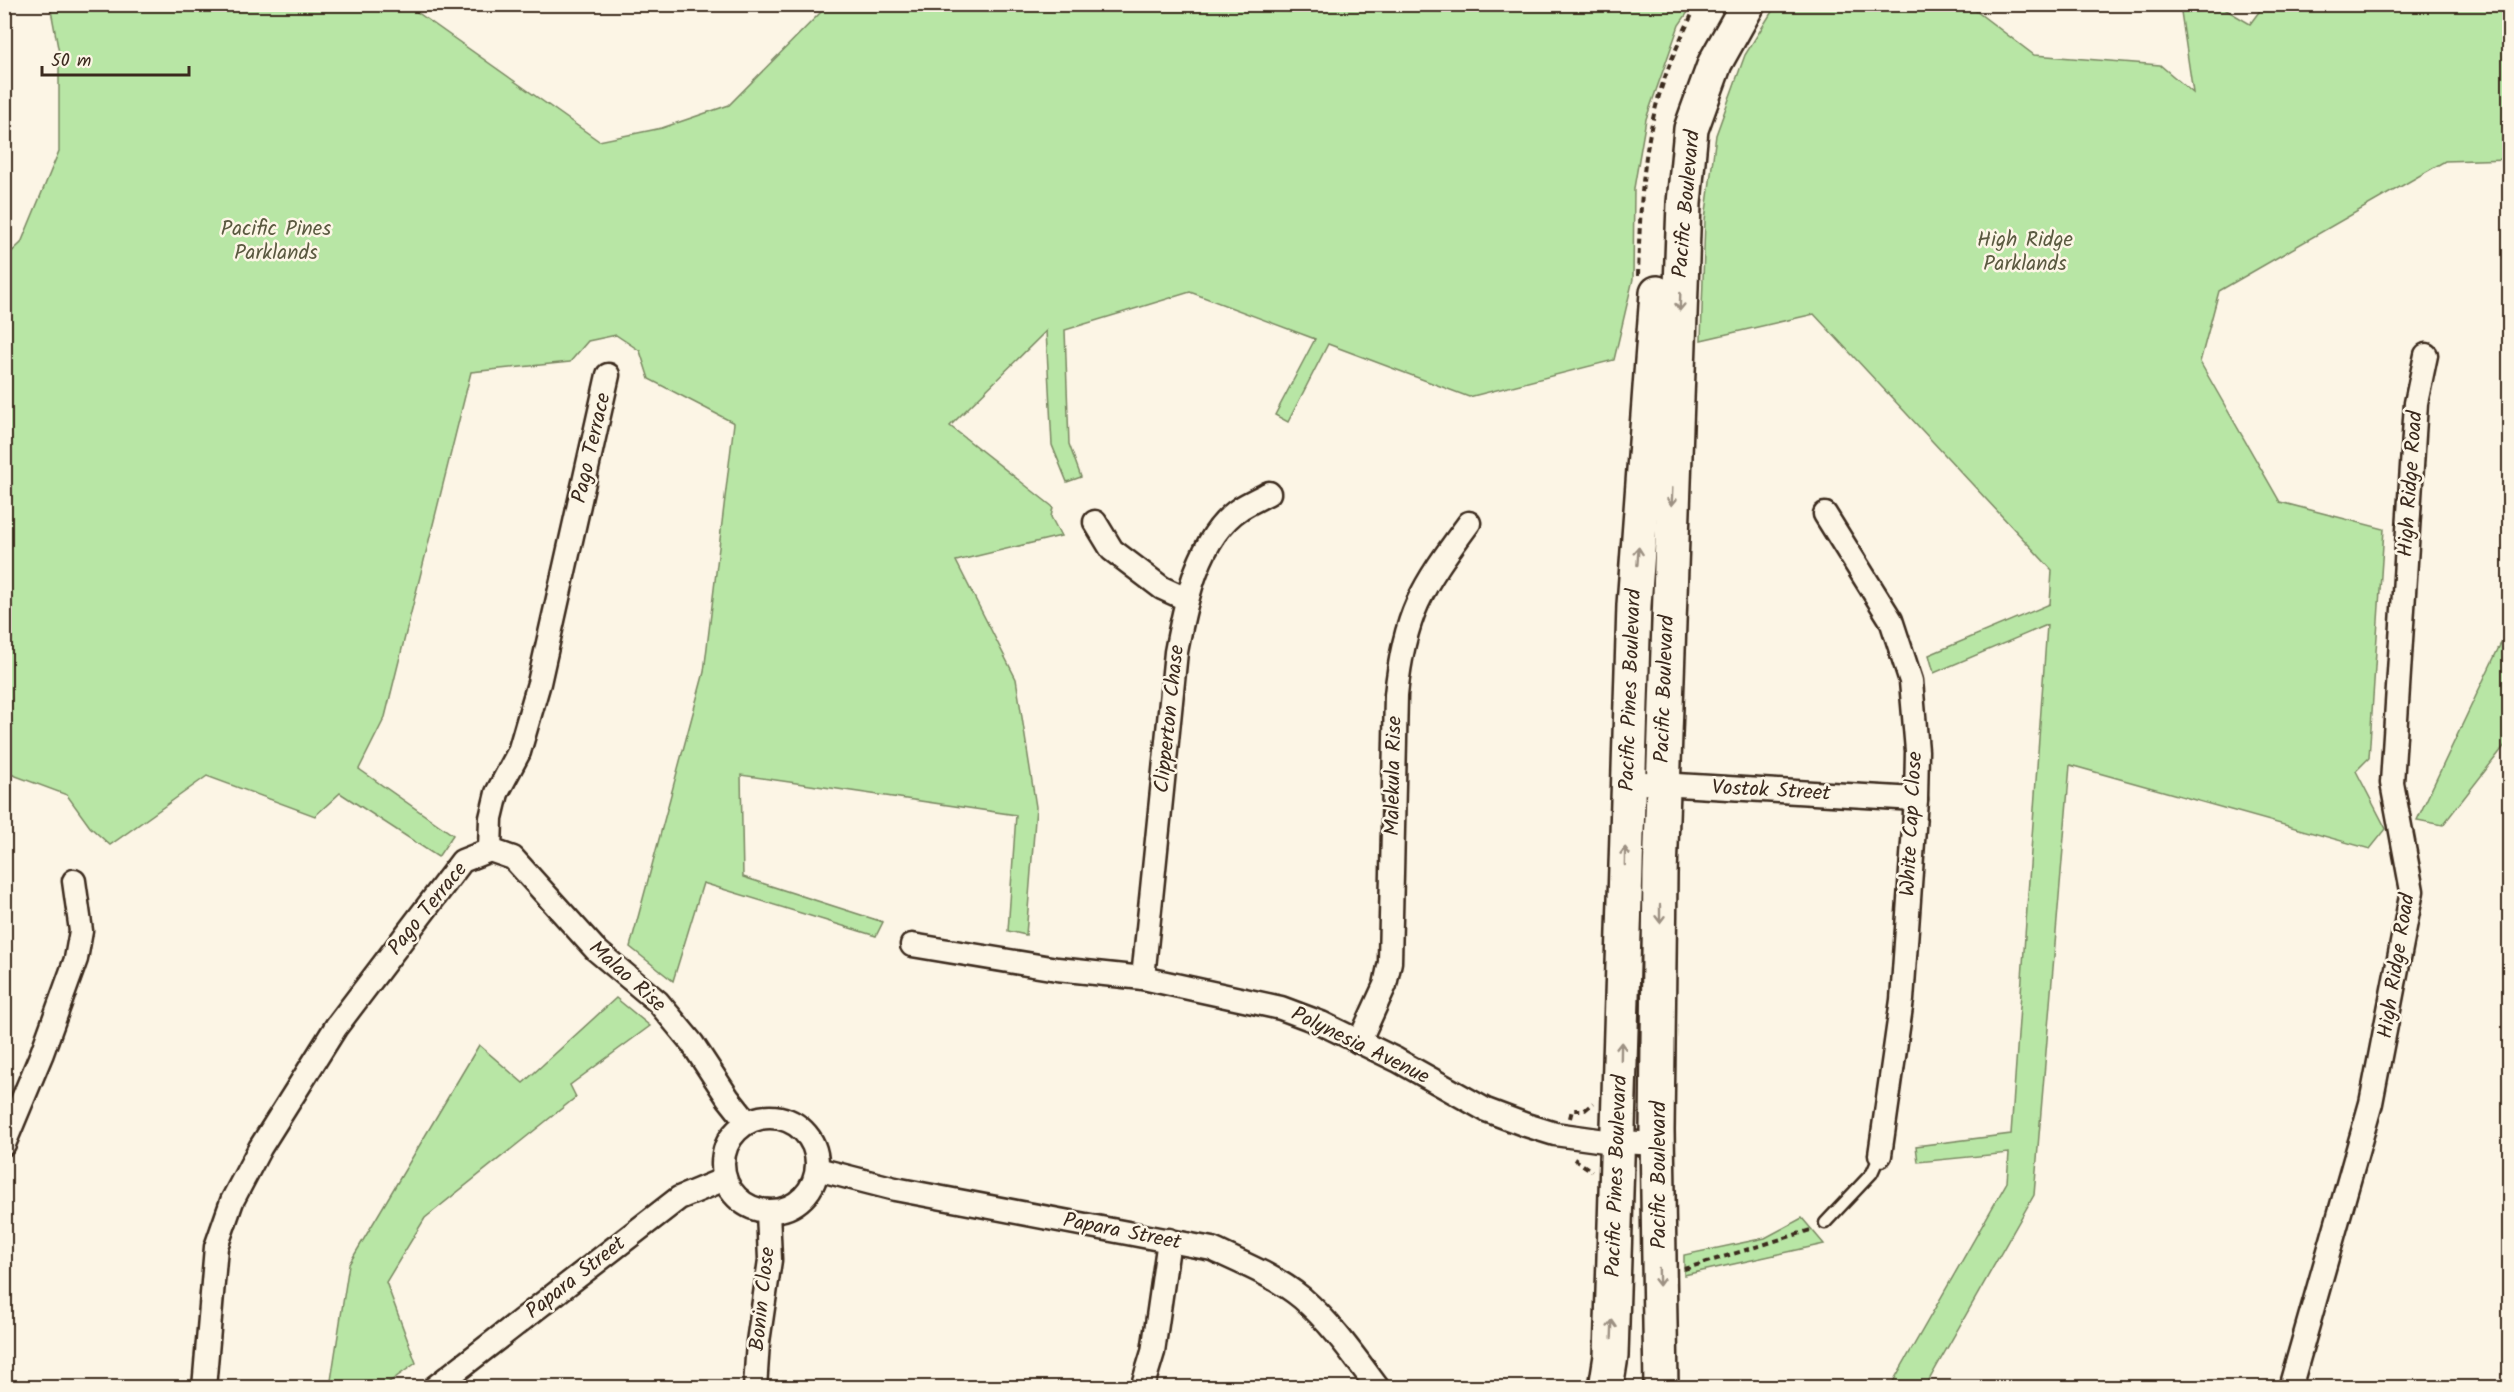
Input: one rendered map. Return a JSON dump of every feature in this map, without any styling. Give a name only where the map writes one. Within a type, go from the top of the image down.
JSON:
[{"type":"main road","name":"Pacific Pines Boulevard","points":[[1606,1388],[1611,1356],[1619,1142],[1627,782],[1634,605],[1654,369],[1665,173],[1683,92],[1699,49],[1723,4]]},
{"type":"main road","name":"Pacific Boulevard","points":[[1661,1388],[1657,1144],[1662,784],[1684,203],[1691,129],[1715,63],[1748,4]]},
{"type":"street","name":"High Ridge Road","points":[[2290,1388],[2371,1103],[2412,891],[2392,783],[2416,403],[2426,355]]},
{"type":"street","name":"Pago Terrace","points":[[204,1388],[216,1247],[232,1201],[255,1158],[336,1027],[462,861],[490,850],[491,818],[497,794],[519,752],[539,683],[608,375]]},
{"type":"street","name":"Clipperton Chase","points":[[1143,978],[1176,652],[1186,599],[1215,534],[1239,509],[1269,493]]},
{"type":"street","name":"White Cap Close","points":[[1825,514],[1891,620],[1911,681],[1917,751],[1916,799],[1902,1000],[1880,1155]]},
{"type":"street","points":[[1095,522],[1112,550],[1162,588],[1186,599]]},
{"type":"street","name":"Malekula Rise","points":[[1359,1042],[1385,985],[1390,962],[1396,695],[1400,652],[1412,611],[1428,578],[1469,523]]},
{"type":"street","name":"Vostok Street","points":[[1627,782],[1916,799]]},
{"type":"street","name":"Malao Rise","points":[[490,850],[513,858],[596,950],[658,1002],[692,1043],[728,1098],[747,1122]]},
{"type":"street","points":[[4,1144],[42,1053],[76,958],[81,931],[74,881]]},
{"type":"street","name":"Polynesia Avenue","points":[[912,945],[1057,969],[1143,978],[1281,1008],[1359,1042],[1486,1110],[1555,1134],[1657,1144]]},
{"type":"street","points":[[764,1117],[781,1118],[796,1125],[809,1137],[816,1152],[817,1169],[812,1186],[801,1200],[786,1209],[768,1211],[754,1209],[742,1202],[725,1179],[722,1163],[726,1146],[734,1132],[747,1122],[764,1117]]},
{"type":"street","name":"Papara Street","points":[[817,1169],[894,1189],[1212,1249],[1254,1268],[1301,1297],[1335,1332],[1378,1388]]},
{"type":"street","name":"Papara Street","points":[[434,1388],[679,1198],[725,1179]]},
{"type":"street","name":"Bonin Close","points":[[755,1388],[758,1342],[770,1260],[768,1211]]},
{"type":"street","points":[[1142,1388],[1153,1352],[1169,1240]]},
{"type":"lane","points":[[1825,1223],[1872,1173],[1880,1155]]},
{"type":"path","points":[[1659,1271],[1683,1269],[1806,1234],[1825,1223]]},
{"type":"green space","name":"Pacific Pines Parklands","points":[[50,5],[407,5],[599,141],[662,128],[729,105],[828,5],[1693,5],[1679,25],[1646,119],[1634,188],[1633,279],[1614,360],[1469,397],[1328,344],[1288,422],[1275,415],[1315,339],[1190,292],[1065,330],[1069,444],[1081,477],[1067,482],[1052,445],[1046,331],[950,426],[1053,507],[1051,517],[1061,536],[956,561],[1016,679],[1036,807],[1026,935],[1008,931],[1016,815],[741,775],[743,877],[883,922],[876,936],[703,883],[673,981],[630,947],[704,672],[734,423],[649,379],[640,351],[616,335],[588,341],[570,362],[471,372],[385,717],[359,769],[453,835],[438,857],[340,793],[315,816],[207,776],[110,845],[90,827],[67,795],[5,772],[5,258],[21,243],[59,151],[59,53]]},
{"type":"green space","name":"High Ridge Parklands","points":[[1776,5],[1968,5],[2034,55],[2160,65],[2193,93],[2180,5],[2218,5],[2250,24],[2264,5],[2509,5],[2509,159],[2445,161],[2219,291],[2200,362],[2280,502],[2384,529],[2369,758],[2356,771],[2386,829],[2370,849],[2070,765],[2034,1195],[1925,1387],[1890,1387],[2007,1182],[2009,1153],[1918,1162],[1916,1146],[2011,1134],[2047,625],[1934,673],[1929,655],[2050,604],[2052,570],[1814,314],[1701,340],[1705,220],[1716,135],[1745,55]]},
{"type":"green space","points":[[2509,626],[2509,740],[2443,825],[2417,820]]},
{"type":"green space","points":[[616,998],[650,1026],[570,1085],[576,1097],[425,1218],[386,1282],[416,1363],[382,1387],[330,1387],[349,1264],[479,1045],[523,1083]]},
{"type":"green space","points":[[1802,1218],[1824,1244],[1684,1275],[1684,1255],[1765,1238]]}]
